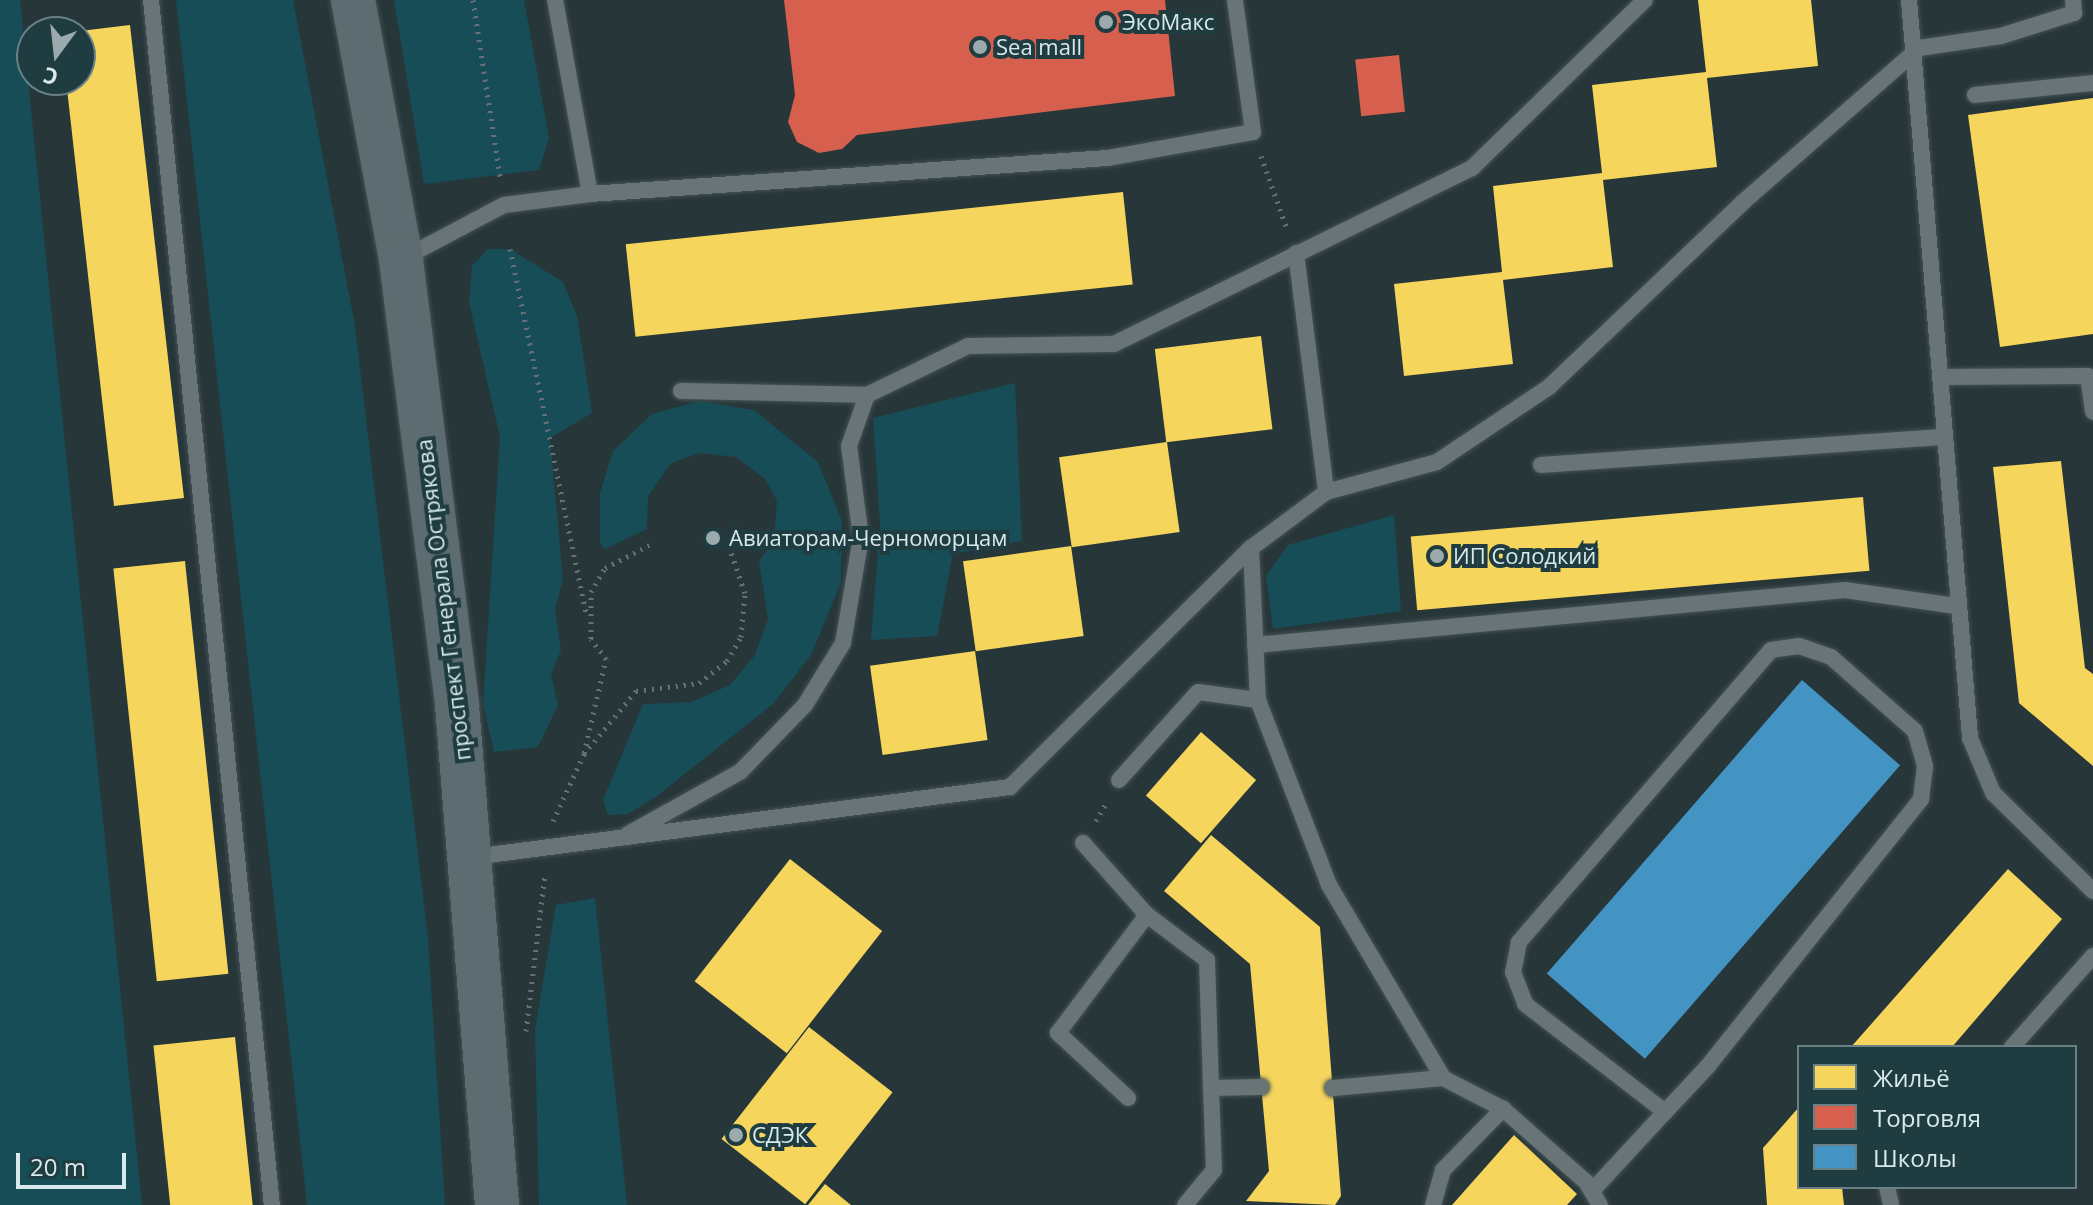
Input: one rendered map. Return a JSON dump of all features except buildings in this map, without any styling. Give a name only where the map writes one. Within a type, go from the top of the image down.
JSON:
[{"type":"main road","name":"проспект Генерала Острякова","points":[[353,0],[401,260],[473,857],[497,1205]]},
{"type":"lane","points":[[151,0],[272,1205]]},
{"type":"lane","points":[[555,0],[590,194]]},
{"type":"lane","points":[[401,260],[504,205],[590,194],[1108,158],[1253,132],[1235,0]]},
{"type":"lane","points":[[681,391],[867,395],[968,346],[1114,344],[1472,168],[1645,0]]},
{"type":"lane","points":[[1909,0],[1956,606],[1970,738],[1993,793],[2093,891]]},
{"type":"lane","points":[[473,857],[616,841],[1010,787],[1251,548],[1326,492],[1437,462],[1549,387],[1912,54],[2074,13],[2073,0]]},
{"type":"lane","points":[[1975,95],[2093,83]]},
{"type":"lane","points":[[1296,253],[1326,492]]},
{"type":"lane","points":[[1940,377],[2088,376],[2093,412]]},
{"type":"lane","points":[[616,841],[740,772],[805,705],[843,643],[861,538],[849,446],[867,395]]},
{"type":"lane","points":[[1541,465],[1944,437]]},
{"type":"lane","points":[[1251,548],[1258,700],[1329,885],[1443,1078],[1503,1109],[1596,1198],[1921,799],[1925,766],[1915,731],[1831,657],[1799,646],[1771,650],[1519,942],[1513,972],[1525,1004],[1665,1112]]},
{"type":"lane","points":[[1255,645],[1845,590],[1956,606]]},
{"type":"lane","points":[[1119,780],[1198,692],[1258,700]]},
{"type":"lane","points":[[1083,843],[1147,915],[1207,960],[1214,1170],[1185,1205]]},
{"type":"lane","points":[[1128,1098],[1058,1033],[1147,915]]},
{"type":"lane","points":[[2014,1045],[2093,956]]},
{"type":"lane","points":[[1333,1088],[1443,1078]]},
{"type":"lane","points":[[1211,1088],[1261,1087]]},
{"type":"lane","points":[[1433,1205],[1443,1170],[1503,1109]]},
{"type":"path","points":[[473,0],[500,177]]},
{"type":"path","points":[[1253,132],[1296,253]]},
{"type":"path","points":[[510,249],[586,614],[606,659],[584,754]]},
{"type":"path","points":[[586,614],[605,568],[655,542]]},
{"type":"path","points":[[557,802],[584,754],[636,691],[699,683],[727,661],[741,637],[745,593],[731,552]]},
{"type":"path","points":[[1083,843],[1119,780]]},
{"type":"path","points":[[525,1036],[546,849]]},
{"type":"shaded area","points":[[0,0],[20,0],[22,16],[16,16],[16,96],[30,96],[142,1205],[0,1205]]},
{"type":"shaded area","points":[[176,0],[293,0],[355,326],[428,938],[445,1205],[307,1205]]},
{"type":"shaded area","points":[[394,0],[524,0],[549,138],[539,170],[424,184]]},
{"type":"shaded area","points":[[488,249],[510,249],[563,282],[577,316],[592,413],[550,438],[563,579],[555,609],[561,650],[551,674],[558,705],[538,747],[494,752],[483,704],[500,437],[469,302],[472,266]]},
{"type":"shaded area","points":[[1015,383],[1022,541],[953,554],[937,636],[871,640],[880,525],[873,418]]},
{"type":"shaded area","points":[[699,401],[754,410],[818,462],[842,521],[841,583],[811,655],[773,704],[657,796],[628,814],[608,815],[603,800],[643,704],[691,702],[730,685],[755,655],[768,619],[759,561],[774,540],[777,501],[765,479],[736,457],[700,453],[671,463],[648,496],[647,529],[605,549],[600,543],[600,493],[613,451],[652,414]]},
{"type":"shaded area","points":[[1394,515],[1401,611],[1273,629],[1266,576],[1288,545]]},
{"type":"shaded area","points":[[595,898],[627,1205],[539,1205],[535,1029],[556,905]]},
{"type":"place","name":"ЭкоМакс","points":[[1106,22]]},
{"type":"place","name":"Sea mall","points":[[980,47]]},
{"type":"place","name":"Авиаторам-Черноморцам","points":[[713,538]]},
{"type":"place","name":"ИП Солодкий","points":[[1437,556]]},
{"type":"place","name":"СДЭК","points":[[736,1135]]}]
